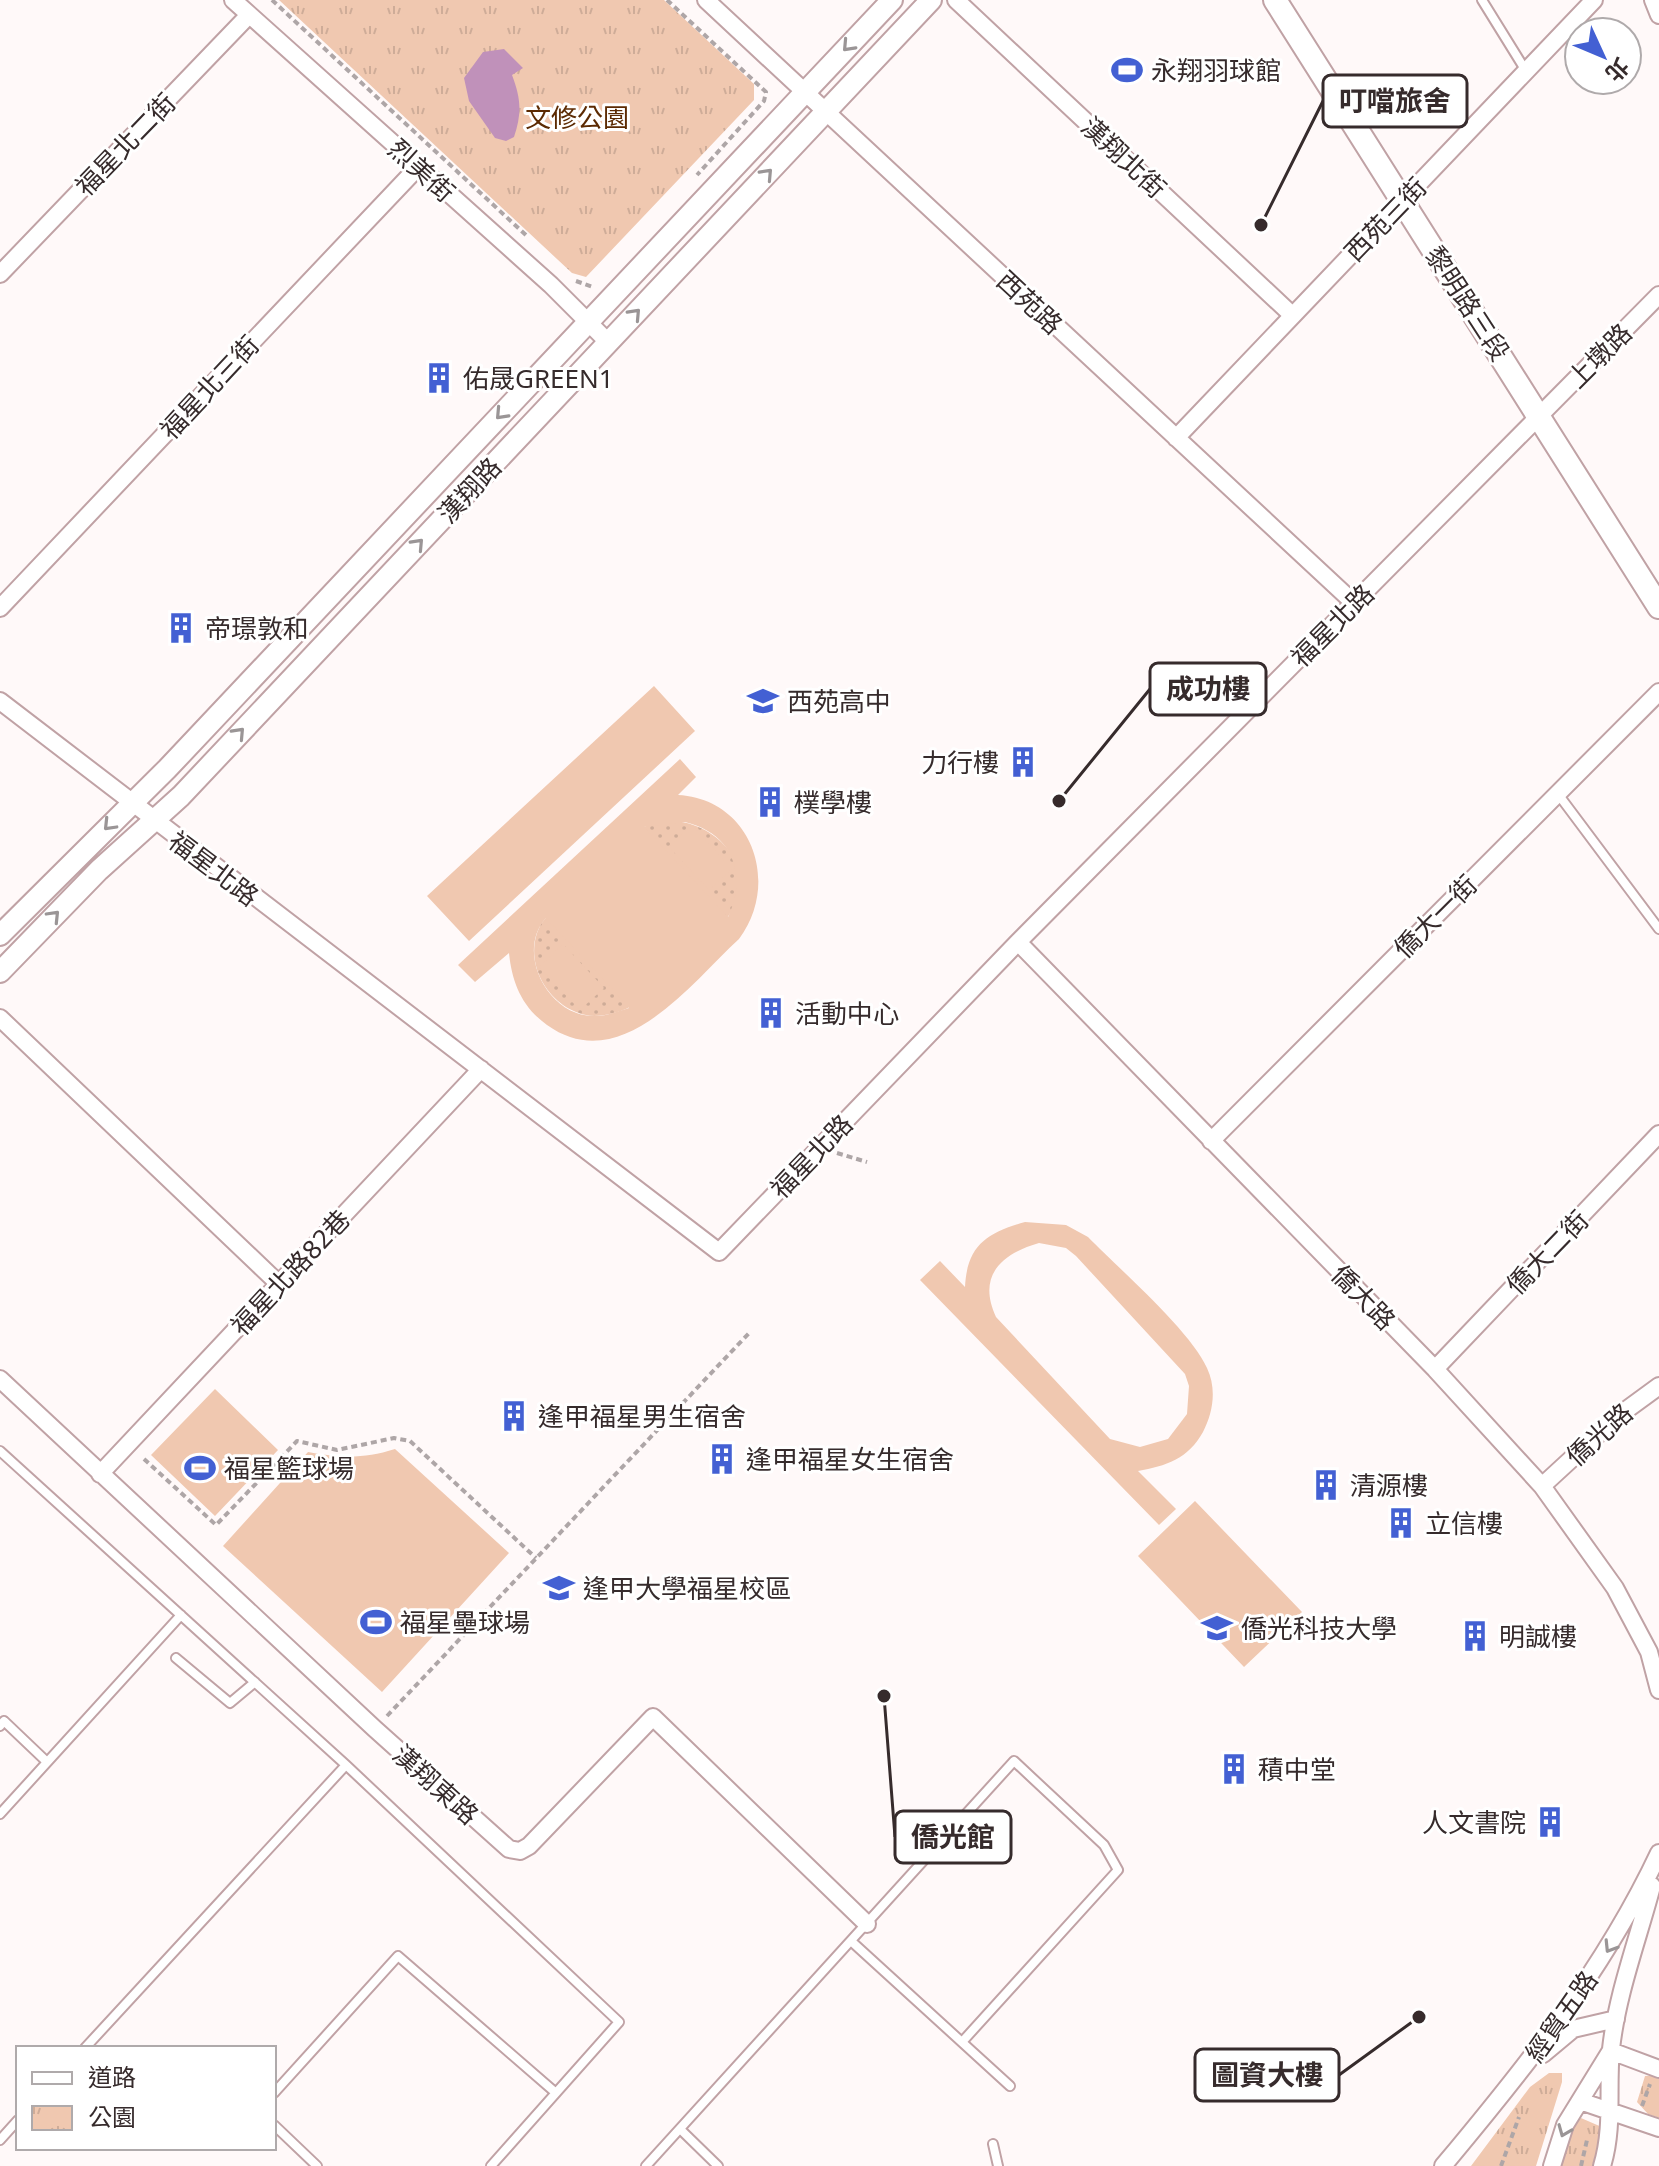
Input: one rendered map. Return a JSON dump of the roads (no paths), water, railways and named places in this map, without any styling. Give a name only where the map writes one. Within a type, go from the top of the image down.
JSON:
[{"type":"main road","name":"黎明路三段","points":[[1275,0],[1659,607]]},
{"type":"street","name":"烈美街","points":[[233,0],[589,321],[608,342]]},
{"type":"street","name":"西苑路","points":[[706,0],[1354,603]]},
{"type":"street","name":"漢翔路","points":[[0,935],[131,803],[892,0]]},
{"type":"street","name":"漢翔路","points":[[0,972],[99,870],[154,821],[931,0]]},
{"type":"street","name":"漢翔北街","points":[[956,0],[1291,314]]},
{"type":"street","name":"西苑三街","points":[[1176,438],[1291,314],[1594,0]]},
{"type":"street","points":[[1653,0],[1659,15]]},
{"type":"street","name":"福星北二街","points":[[0,274],[249,15]]},
{"type":"street","name":"福星北三街","points":[[0,608],[419,166]]},
{"type":"street","name":"上墩路","points":[[1539,415],[1659,295]]},
{"type":"street","name":"福星北路","points":[[0,701],[719,1252],[1018,942],[1539,415]]},
{"type":"street","name":"僑大一街","points":[[1211,1141],[1659,692]]},
{"type":"street","name":"僑大路","points":[[1018,942],[1435,1369],[1542,1486],[1615,1588],[1649,1652],[1659,1690]]},
{"type":"street","points":[[0,1018],[279,1284]]},
{"type":"street","name":"福星北路82巷","points":[[100,1474],[481,1069]]},
{"type":"street","name":"僑大二街","points":[[1435,1369],[1659,1134]]},
{"type":"street","name":"漢翔東路","points":[[0,1379],[375,1729],[509,1849],[520,1851],[529,1846],[653,1717],[867,1924]]},
{"type":"street","name":"僑光路","points":[[1542,1486],[1618,1416],[1659,1386]]},
{"type":"street","name":"經貿五路","points":[[1443,2166],[1521,2073],[1588,1981],[1631,1913],[1659,1853]]},
{"type":"street","points":[[1602,2166],[1610,2141],[1611,2051],[1616,2019],[1659,1861]]},
{"type":"street","points":[[1521,2073],[1573,2029],[1616,2019]]},
{"type":"street","points":[[1611,2051],[1656,2073]]},
{"type":"street","points":[[1552,2166],[1565,2125],[1611,2051]]},
{"type":"street","points":[[1580,2101],[1659,2128]]},
{"type":"lane","points":[[1482,0],[1526,71]]},
{"type":"lane","points":[[1558,794],[1659,929]]},
{"type":"lane","points":[[0,1451],[346,1765],[619,2022],[491,2166]]},
{"type":"lane","points":[[0,1814],[181,1615]]},
{"type":"lane","points":[[176,1658],[230,1703],[255,1682]]},
{"type":"lane","points":[[0,1726],[4,1721],[47,1762]]},
{"type":"lane","points":[[646,2166],[1014,1761],[1104,1845],[1118,1870],[962,2042]]},
{"type":"lane","points":[[87,2046],[346,1765]]},
{"type":"lane","points":[[851,1941],[1010,2086]]},
{"type":"lane","points":[[276,2091],[398,1956],[556,2093]]},
{"type":"lane","points":[[0,2140],[16,2122]]},
{"type":"lane","points":[[276,2127],[317,2166]]},
{"type":"lane","points":[[680,2129],[718,2166]]},
{"type":"lane","points":[[993,2144],[998,2166]]},
{"type":"place","name":"永翔羽球館","points":[[1127,70]]},
{"type":"place","name":"叮噹旅舍","points":[[1261,225]]},
{"type":"place","name":"佑晟GREEN1","points":[[439,378]]},
{"type":"place","name":"帝璟敦和","points":[[181,628]]},
{"type":"place","name":"西苑高中","points":[[763,701]]},
{"type":"place","name":"力行樓","points":[[1023,762]]},
{"type":"place","name":"成功樓","points":[[1059,801]]},
{"type":"place","name":"樸學樓","points":[[770,802]]},
{"type":"place","name":"活動中心","points":[[771,1013]]},
{"type":"place","name":"逢甲福星男生宿舍","points":[[514,1416]]},
{"type":"place","name":"逢甲福星女生宿舍","points":[[722,1459]]},
{"type":"place","name":"福星籃球場","points":[[200,1468]]},
{"type":"place","name":"清源樓","points":[[1326,1485]]},
{"type":"place","name":"立信樓","points":[[1401,1523]]},
{"type":"place","name":"逢甲大學福星校區","points":[[559,1588]]},
{"type":"place","name":"福星壘球場","points":[[376,1622]]},
{"type":"place","name":"僑光科技大學","points":[[1217,1628]]},
{"type":"place","name":"明誠樓","points":[[1475,1636]]},
{"type":"place","name":"僑光館","points":[[884,1696]]},
{"type":"place","name":"積中堂","points":[[1234,1769]]},
{"type":"place","name":"人文書院","points":[[1550,1822]]},
{"type":"place","name":"圖資大樓","points":[[1419,2017]]},
{"type":"park label","name":"文修公園","points":[[577,117]]}]
